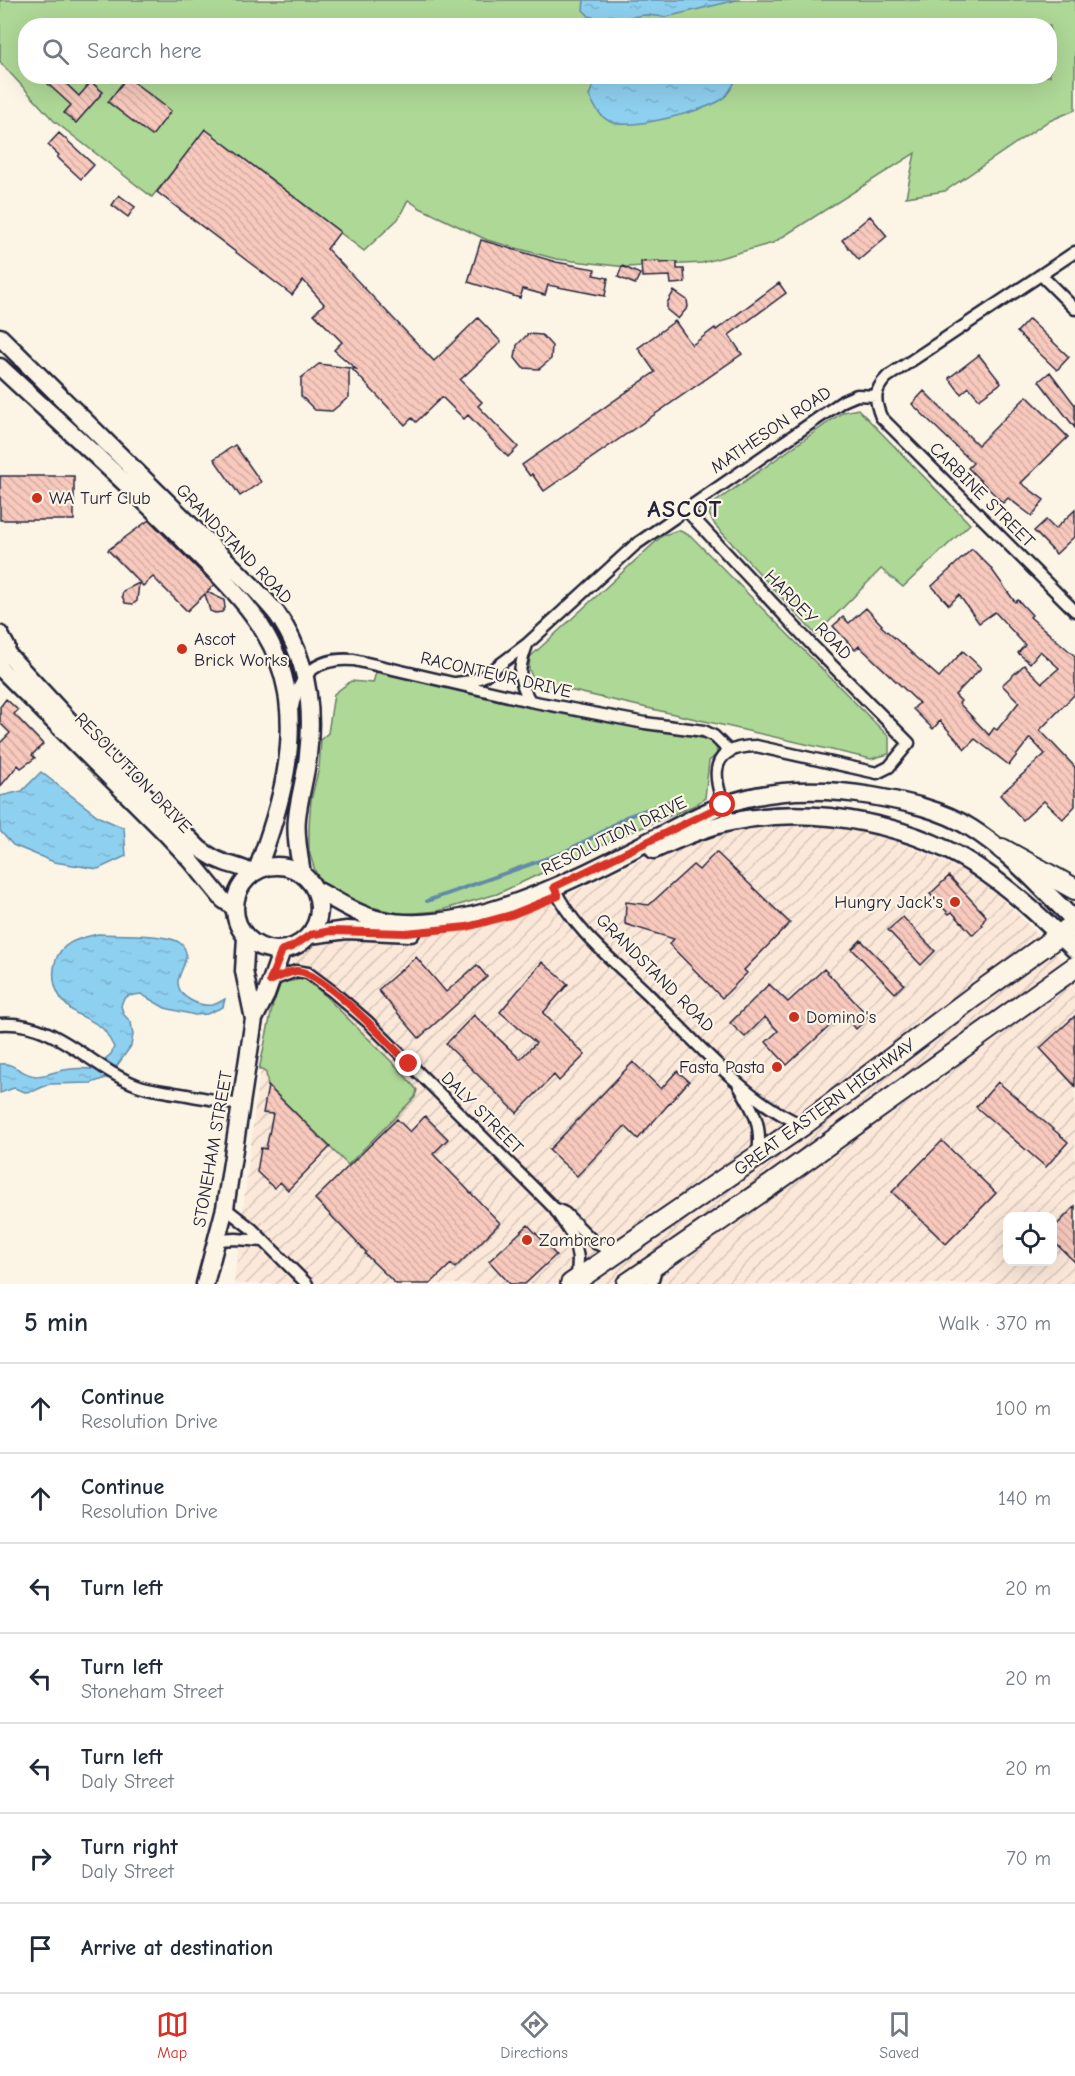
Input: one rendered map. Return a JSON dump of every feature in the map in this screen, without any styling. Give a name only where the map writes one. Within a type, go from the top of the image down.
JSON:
[{"type":"highway","points":[[1002,849],[1075,889]]},
{"type":"highway","name":"GREAT EASTERN HIGHWAY","points":[[574,1282],[803,1125],[1070,927]]},
{"type":"highway","name":"GREAT EASTERN HIGHWAY","points":[[627,1284],[771,1185],[1075,967]]},
{"type":"main road","name":"GRANDSTAND ROAD","points":[[0,337],[276,612],[295,645],[306,674],[310,722],[308,755],[297,820],[297,846],[302,873]]},
{"type":"main road","name":"GRANDSTAND ROAD","points":[[0,367],[130,486],[226,582],[250,609],[264,630],[284,675],[289,725],[288,749],[280,800],[274,825],[254,871]]},
{"type":"main road","name":"RESOLUTION DRIVE","points":[[310,935],[347,930],[406,933],[448,930],[511,915],[723,805],[755,797],[799,791],[833,791],[909,803],[950,817],[969,827],[1002,849],[1070,927],[1075,950]]},
{"type":"main road","name":"RESOLUTION DRIVE","points":[[316,890],[350,910],[381,920],[442,921],[494,911],[556,892],[666,844],[731,822],[784,816],[821,816],[892,829],[934,845],[972,863],[1008,890],[1070,927]]},
{"type":"main road","points":[[280,865],[302,873],[316,890],[319,900],[316,924],[310,935],[292,947],[282,950],[269,950],[256,945],[246,937],[240,928],[234,909],[238,889],[254,871],[280,865]]},
{"type":"main road","name":"STONEHAM STREET","points":[[246,937],[244,971],[254,1019]]},
{"type":"main road","name":"STONEHAM STREET","points":[[205,1284],[225,1208],[254,1019],[266,995],[282,950]]},
{"type":"street","points":[[876,396],[878,386],[887,377],[1075,252]]},
{"type":"street","points":[[1041,275],[1075,309]]},
{"type":"street","name":"MATHESON ROAD","points":[[456,683],[484,676],[527,644],[635,545],[843,401],[857,395],[876,396]]},
{"type":"street","name":"CARBINE STREET","points":[[876,396],[881,417],[1075,612]]},
{"type":"street","name":"HARDEY ROAD","points":[[685,509],[812,645],[909,742],[889,767],[877,773],[756,746],[742,746],[729,751]]},
{"type":"street","points":[[0,634],[6,642],[3,656]]},
{"type":"street","points":[[527,644],[519,674],[522,687],[530,701]]},
{"type":"street","name":"RESOLUTION DRIVE","points":[[3,656],[200,849],[218,860],[254,871]]},
{"type":"street","name":"RACONTEUR DRIVE","points":[[306,674],[324,663],[342,659],[354,660],[530,701],[645,723],[704,731],[714,736],[729,751]]},
{"type":"street","name":"RESOLUTION DRIVE","points":[[0,668],[164,832],[234,909]]},
{"type":"street","points":[[289,725],[298,684],[306,674]]},
{"type":"street","points":[[729,751],[721,759],[716,777],[723,805],[731,822]]},
{"type":"street","name":"GRANDSTAND ROAD","points":[[556,892],[584,931],[736,1081],[772,1109],[803,1125]]},
{"type":"street","name":"DALY STREET","points":[[270,981],[296,971],[308,973],[368,1022],[554,1208],[574,1238],[578,1258],[574,1282]]},
{"type":"street","points":[[0,1024],[33,1026],[60,1037],[116,1077],[140,1086],[242,1106]]},
{"type":"street","name":"GRANDSTAND ROAD","points":[[736,1081],[758,1120],[760,1134],[758,1156]]},
{"type":"street","points":[[225,1208],[252,1229],[262,1242],[307,1284]]},
{"type":"street","name":"DALY STREET","points":[[554,1208],[565,1213],[595,1243],[617,1253]]},
{"type":"street","points":[[217,1240],[236,1239],[262,1242]]},
{"type":"street","points":[[652,1284],[657,1264]]},
{"type":"shaded area","points":[[813,821],[873,832],[969,874],[1016,912],[1075,973],[1075,1284],[234,1284],[258,1083],[281,982],[295,955],[314,939],[443,934],[479,928],[514,918],[710,830],[755,824]]},
{"type":"green space","points":[[0,0],[1075,0],[1075,110],[1047,122],[945,191],[906,197],[915,153],[773,243],[702,263],[626,267],[556,259],[487,240],[408,200],[398,219],[364,251],[206,130],[152,197],[54,121],[20,84],[1057,84],[1057,18],[18,18],[18,82],[0,62]]},
{"type":"green space","points":[[858,409],[970,524],[903,587],[881,569],[816,635],[715,525],[709,514],[714,503],[843,412]]},
{"type":"green space","points":[[678,530],[691,536],[889,737],[889,754],[871,759],[534,682],[529,669],[530,657],[662,536]]},
{"type":"green space","points":[[378,665],[709,740],[716,744],[717,754],[709,761],[705,798],[693,806],[608,842],[497,894],[438,911],[403,914],[357,904],[323,884],[315,871],[309,851],[311,800],[319,768],[321,739],[328,733],[334,694],[351,681],[373,683]]},
{"type":"green space","points":[[303,979],[310,981],[398,1068],[417,1090],[415,1097],[348,1165],[268,1086],[266,1073],[259,1070],[276,990],[280,983]]},
{"type":"water","points":[[584,0],[737,0],[666,17],[645,15],[595,18],[583,10]]},
{"type":"water","points":[[593,84],[734,84],[727,95],[712,105],[665,119],[631,124],[618,124],[605,119],[589,96]]},
{"type":"water","points":[[41,772],[99,817],[124,828],[126,856],[98,869],[54,862],[13,845],[0,831],[0,796],[22,791]]},
{"type":"water","points":[[98,934],[153,936],[180,943],[186,952],[178,981],[181,992],[195,1003],[207,1005],[225,999],[223,1007],[207,1014],[195,1015],[165,1008],[141,994],[128,996],[123,1000],[121,1006],[124,1015],[131,1022],[133,1035],[131,1046],[109,1077],[91,1083],[49,1084],[34,1091],[25,1092],[14,1088],[0,1093],[0,1064],[10,1065],[31,1075],[39,1076],[67,1069],[93,1069],[111,1054],[114,1047],[102,1028],[77,1014],[65,1004],[57,992],[54,978],[55,963],[61,950],[78,939]]},
{"type":"building","points":[[48,84],[66,84],[79,96],[89,84],[93,84],[103,92],[76,123],[64,113],[71,105]]},
{"type":"building","points":[[122,84],[136,84],[171,111],[152,136],[108,102]]},
{"type":"building","points":[[205,129],[340,232],[327,249],[434,361],[478,318],[501,342],[460,380],[482,402],[478,406],[518,447],[508,457],[468,415],[464,419],[442,397],[416,422],[412,418],[405,425],[351,368],[356,369],[334,350],[342,342],[314,314],[324,304],[303,280],[292,295],[157,192]]},
{"type":"building","points":[[59,133],[94,165],[81,179],[57,157],[59,155],[48,145]]},
{"type":"building","points":[[119,195],[135,207],[128,217],[112,205]]},
{"type":"building","points":[[870,216],[887,236],[859,260],[842,240]]},
{"type":"building","points":[[481,240],[556,262],[595,269],[594,275],[608,278],[605,296],[548,285],[545,295],[523,289],[520,298],[468,282]]},
{"type":"building","points":[[660,261],[660,263],[677,262],[677,269],[684,269],[685,283],[671,284],[670,276],[642,277],[641,262]]},
{"type":"building","points":[[622,266],[640,274],[635,284],[618,277]]},
{"type":"building","points":[[779,283],[786,293],[729,335],[742,354],[544,491],[532,474],[530,476],[522,465],[655,372],[638,348],[675,321],[692,345]]},
{"type":"building","points":[[674,291],[687,300],[688,307],[678,319],[667,310],[667,303]]},
{"type":"building","points":[[1029,319],[1069,357],[1057,370],[1017,332]]},
{"type":"building","points":[[528,334],[542,335],[552,346],[551,359],[539,369],[523,368],[515,358],[517,345]]},
{"type":"building","points":[[979,355],[1001,383],[979,399],[969,387],[961,394],[949,378]]},
{"type":"building","points":[[319,364],[349,368],[349,397],[332,411],[315,410],[301,396],[301,378]]},
{"type":"building","points":[[1050,372],[1075,405],[1075,428],[1039,381]]},
{"type":"building","points":[[924,391],[978,445],[1027,396],[1068,437],[1021,483],[1044,500],[1032,516],[1008,498],[1003,503],[968,468],[973,463],[912,404]]},
{"type":"building","points":[[235,445],[261,482],[240,496],[214,459]]},
{"type":"building","name":"WA Turf Club","points":[[0,476],[74,476],[74,520],[0,520]]},
{"type":"building","points":[[1075,510],[1075,536],[1056,554],[1034,531],[1046,520],[1055,529]]},
{"type":"building","points":[[149,520],[214,585],[207,592],[224,600],[225,608],[222,612],[210,611],[205,594],[187,611],[153,577],[143,586],[108,550]]},
{"type":"building","points":[[972,549],[990,567],[1015,602],[1018,600],[1032,615],[1030,617],[1075,656],[1075,694],[1040,730],[1075,767],[1075,806],[1063,819],[1044,801],[1023,820],[1000,795],[1045,754],[1030,738],[1009,765],[975,739],[965,749],[940,721],[933,729],[913,709],[919,703],[859,646],[855,650],[833,626],[843,617],[849,623],[866,608],[881,626],[939,677],[963,651],[981,668],[955,695],[961,701],[959,703],[989,735],[994,728],[997,730],[1019,702],[1002,685],[1024,665],[1042,683],[1059,668],[1040,651],[1030,663],[1018,653],[1025,645],[995,612],[979,623],[959,595],[949,605],[932,586]]},
{"type":"building","points":[[139,583],[137,601],[133,604],[125,603],[122,596],[123,591]]},
{"type":"building","points":[[6,699],[18,710],[14,714],[43,744],[32,755],[35,758],[21,768],[18,765],[0,787],[0,743],[10,733],[0,723],[0,707]]},
{"type":"building","points":[[716,852],[790,923],[744,970],[747,973],[722,998],[669,944],[674,939],[625,924],[626,902],[649,905],[693,865],[699,870]]},
{"type":"building","name":"Hungry Jack's","points":[[949,876],[986,916],[983,925],[973,935],[952,912],[949,914],[930,894]]},
{"type":"building","points":[[903,917],[935,951],[921,965],[888,930]]},
{"type":"building","points":[[861,940],[904,984],[895,993],[852,949]]},
{"type":"building","points":[[416,957],[446,992],[477,965],[487,977],[419,1038],[378,990]]},
{"type":"building","points":[[542,962],[568,984],[543,1013],[585,1055],[559,1081],[554,1075],[517,1113],[446,1044],[474,1015],[520,1059],[536,1043],[500,1012]]},
{"type":"building","points":[[824,969],[869,1017],[856,1029],[843,1014],[787,1065],[766,1042],[778,1031],[765,1017],[745,1037],[730,1023],[769,984],[788,1002]]},
{"type":"building","points":[[1075,1016],[1075,1086],[1040,1048]]},
{"type":"building","points":[[633,1062],[661,1089],[677,1071],[689,1081],[638,1139],[625,1126],[577,1176],[549,1150]]},
{"type":"building","points":[[998,1082],[1068,1142],[1046,1167],[976,1107]]},
{"type":"building","points":[[268,1086],[330,1147],[288,1190],[280,1182],[274,1188],[257,1172],[261,1148],[266,1149],[273,1114],[263,1113]]},
{"type":"building","points":[[425,1116],[448,1139],[433,1154],[500,1223],[455,1268],[451,1264],[430,1284],[396,1284],[315,1199],[397,1119],[410,1132]]},
{"type":"building","points":[[942,1141],[996,1193],[946,1244],[892,1192]]},
{"type":"building","points":[[1075,1206],[1075,1262],[1057,1245],[1057,1225]]},
{"type":"building","name":"Zambrero","points":[[528,1225],[556,1255],[525,1284],[510,1284],[489,1261]]},
{"type":"waterway","points":[[427,901],[562,853],[626,817],[677,799]]},
{"type":"place","name":"WA Turf Club","points":[[37,498]]},
{"type":"place","name":"Ascot Brick Works","points":[[182,649]]},
{"type":"place","name":"Hungry Jack's","points":[[955,902]]},
{"type":"place","name":"Domino's","points":[[794,1017]]},
{"type":"place","name":"Fasta Pasta","points":[[777,1067]]},
{"type":"place","name":"Zambrero","points":[[527,1240]]},
{"type":"district","name":"ASCOT","points":[[685,509]]},
{"type":"route","points":[[409,1064],[368,1022],[308,973],[296,971],[270,981],[282,950],[302,942],[310,935],[331,931],[429,932],[467,927],[511,915],[558,896],[554,887],[723,805]]}]
